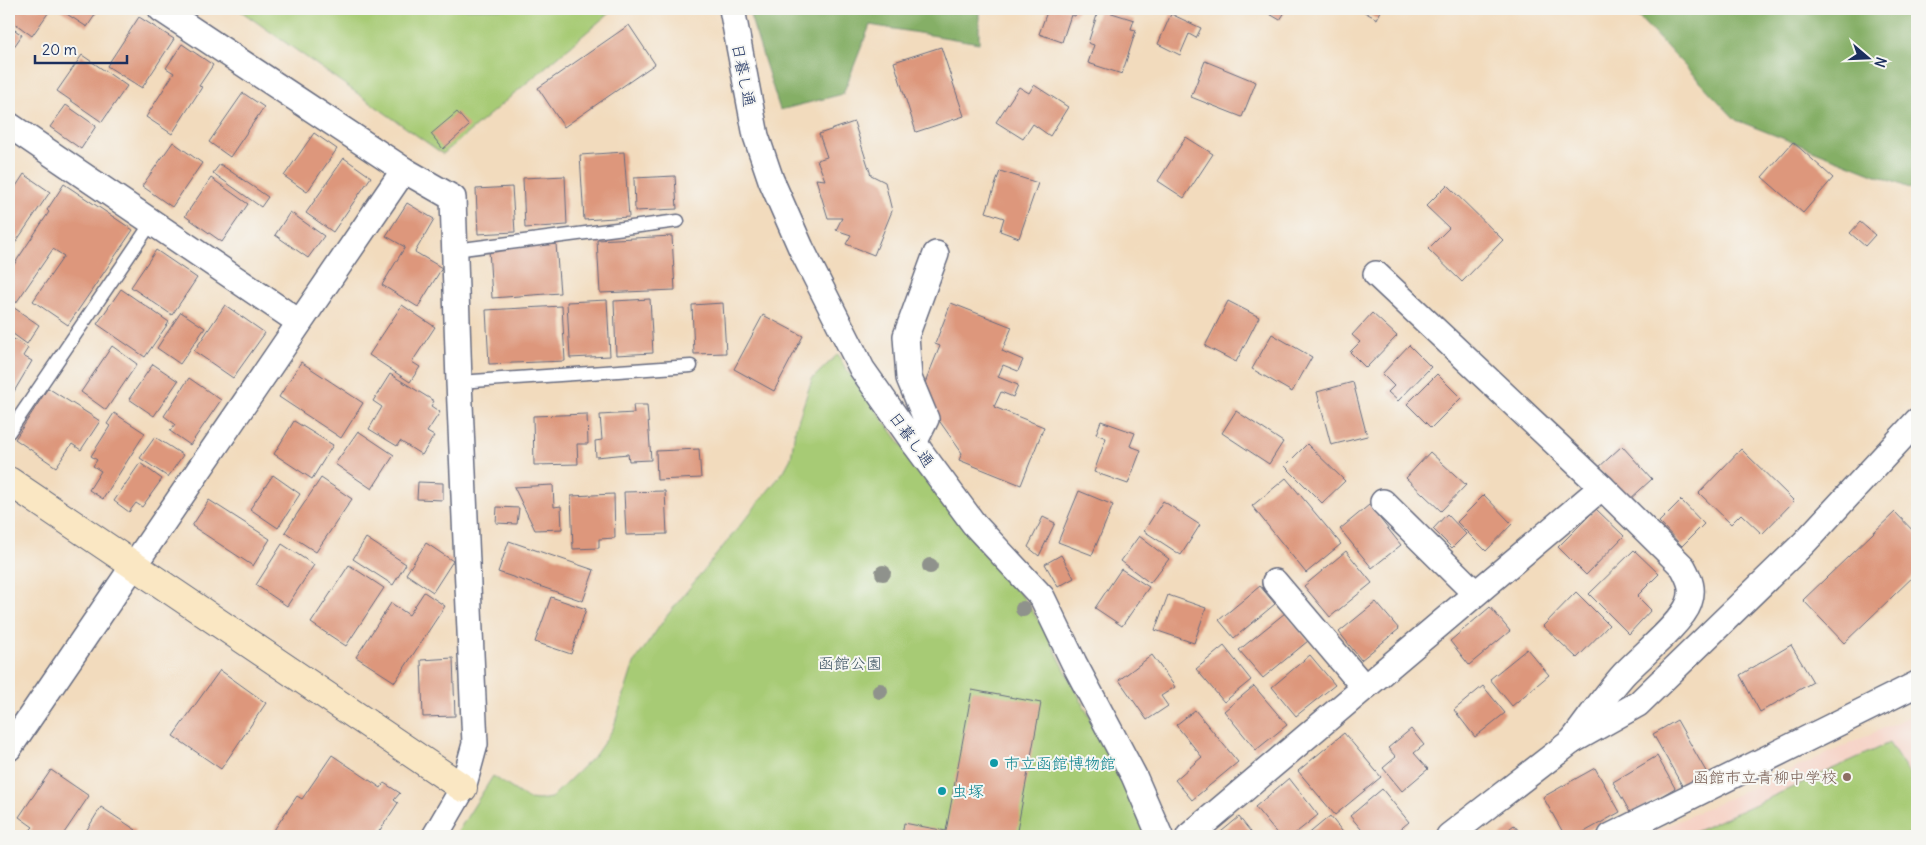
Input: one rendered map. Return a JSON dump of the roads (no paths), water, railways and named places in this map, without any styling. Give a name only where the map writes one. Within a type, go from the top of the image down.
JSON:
[{"type":"street","points":[[161,9],[404,170],[452,198],[456,250],[459,382],[476,744],[463,788],[435,836]]},
{"type":"street","name":"日暮し通","points":[[732,9],[756,136],[771,180],[801,248],[862,369],[974,524],[1042,597],[1074,663],[1134,776],[1160,836]]},
{"type":"street","points":[[9,125],[299,322]]},
{"type":"street","points":[[9,748],[16,721],[133,566],[404,170]]},
{"type":"street","points":[[914,443],[926,418],[909,378],[906,336],[936,254]]},
{"type":"street","points":[[1376,274],[1602,487],[1683,567],[1689,578],[1692,590],[1688,605],[1679,619],[1623,676],[1572,741]]},
{"type":"street","points":[[1449,836],[1572,741],[1638,704],[1804,543],[1917,420]]},
{"type":"street","points":[[9,481],[463,788]]},
{"type":"street","points":[[1189,836],[1602,487]]},
{"type":"street","points":[[1383,502],[1475,593]]},
{"type":"street","points":[[1276,582],[1364,687]]},
{"type":"street","points":[[1611,836],[1917,684]]},
{"type":"lane","points":[[456,250],[678,221]]},
{"type":"lane","points":[[9,432],[152,222]]},
{"type":"lane","points":[[459,382],[691,366]]},
{"type":"place","name":"市立函館博物館","points":[[994,763]]},
{"type":"place","name":"函館市立青柳中学校","points":[[1847,777]]},
{"type":"place","name":"虫塚","points":[[942,791]]},
{"type":"park label","name":"函館公園","points":[[850,663]]}]
